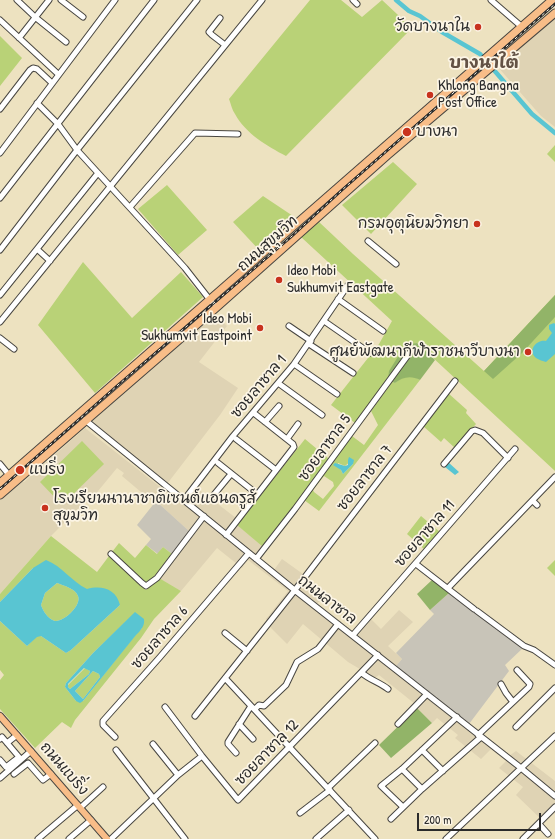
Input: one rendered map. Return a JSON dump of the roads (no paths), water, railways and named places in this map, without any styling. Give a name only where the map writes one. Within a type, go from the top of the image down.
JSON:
[{"type":"highway","name":"ถนนสุขุมวิท","points":[[0,483],[550,1]]},
{"type":"highway","name":"ถนนสุขุมวิท","points":[[0,495],[388,155],[555,13]]},
{"type":"highway","points":[[78,414],[85,420]]},
{"type":"main road","name":"ถนนแบริ่ง","points":[[0,716],[107,839]]},
{"type":"street","points":[[17,0],[66,42]]},
{"type":"street","points":[[19,38],[49,0]]},
{"type":"street","points":[[62,0],[83,17]]},
{"type":"street","points":[[0,153],[2,145],[37,104],[58,74],[115,0]]},
{"type":"street","points":[[0,198],[154,0]]},
{"type":"street","points":[[0,250],[77,150],[197,0]]},
{"type":"street","points":[[0,322],[262,0]]},
{"type":"street","points":[[491,0],[522,27]]},
{"type":"street","points":[[220,18],[209,32],[212,36],[225,45]]},
{"type":"street","points":[[0,20],[58,74]]},
{"type":"street","points":[[0,109],[33,68],[37,69],[52,82]]},
{"type":"street","points":[[37,104],[58,124],[77,150],[185,268],[216,307]]},
{"type":"street","points":[[130,207],[194,133],[238,134]]},
{"type":"street","points":[[0,295],[98,173]]},
{"type":"street","points":[[368,241],[396,264]]},
{"type":"street","points":[[37,249],[50,261]]},
{"type":"street","name":"ซอยลาซาล 1","points":[[184,500],[233,436],[294,364],[348,285]]},
{"type":"street","points":[[338,300],[383,331]]},
{"type":"street","points":[[324,321],[370,353]]},
{"type":"street","points":[[289,326],[353,373]]},
{"type":"street","points":[[0,338],[14,349]]},
{"type":"street","name":"ซอยลาซาล 5","points":[[256,559],[411,351]]},
{"type":"street","points":[[294,364],[337,394]]},
{"type":"street","name":"ซอยลาซาล 7","points":[[195,716],[455,381]]},
{"type":"street","points":[[278,383],[322,415]]},
{"type":"street","points":[[265,422],[278,406]]},
{"type":"street","points":[[226,534],[294,448],[293,444],[255,414]]},
{"type":"street","name":"ถนนลาซาล","points":[[85,420],[294,590],[457,717],[555,796]]},
{"type":"street","points":[[287,439],[298,424]]},
{"type":"street","points":[[444,464],[472,431],[475,430],[483,433],[508,458]]},
{"type":"street","points":[[236,438],[276,470]]},
{"type":"street","name":"ซอยลาซาล 11","points":[[352,635],[516,449]]},
{"type":"street","points":[[218,463],[257,494]]},
{"type":"street","points":[[0,464],[9,475]]},
{"type":"street","points":[[212,497],[231,474]]},
{"type":"street","points":[[448,588],[555,477]]},
{"type":"street","points":[[533,501],[537,505]]},
{"type":"street","points":[[111,554],[142,583],[146,586],[149,585],[160,574],[204,516]]},
{"type":"street","name":"ซอยลาซาล 6","points":[[115,737],[103,724],[103,721],[249,553]]},
{"type":"street","points":[[416,564],[524,646],[534,650],[555,664]]},
{"type":"street","points":[[259,714],[264,710],[264,706],[286,685],[297,662],[315,652],[338,624]]},
{"type":"street","points":[[225,633],[246,651]]},
{"type":"street","name":"ซอยลาซาล 12","points":[[165,707],[238,800],[378,656]]},
{"type":"street","points":[[391,819],[480,736],[530,685],[527,679],[516,670]]},
{"type":"street","points":[[362,673],[371,680],[378,682],[388,689]]},
{"type":"street","points":[[225,678],[375,839]]},
{"type":"street","points":[[501,684],[513,702]]},
{"type":"street","points":[[516,727],[555,688]]},
{"type":"street","points":[[398,724],[427,694]]},
{"type":"street","points":[[236,753],[228,742],[239,724],[253,708],[264,706]]},
{"type":"street","points":[[403,807],[381,786],[402,769],[457,717]]},
{"type":"street","points":[[239,724],[253,739]]},
{"type":"street","points":[[7,743],[17,735]]},
{"type":"street","points":[[446,839],[555,736]]},
{"type":"street","points":[[0,739],[2,737],[19,757],[6,767],[0,760]]},
{"type":"street","points":[[300,813],[329,789],[375,743]]},
{"type":"street","points":[[153,744],[178,775]]},
{"type":"street","points":[[116,750],[185,839]]},
{"type":"street","points":[[422,750],[443,771]]},
{"type":"street","points":[[0,778],[32,751]]},
{"type":"street","points":[[111,839],[178,775],[202,756]]},
{"type":"street","points":[[14,774],[28,763],[43,780],[51,774]]},
{"type":"street","points":[[402,769],[422,789]]},
{"type":"street","points":[[38,839],[102,787]]},
{"type":"street","points":[[523,839],[555,807]]},
{"type":"street","points":[[316,839],[349,810]]},
{"type":"street","points":[[69,839],[91,820]]},
{"type":"street","points":[[539,824],[548,834]]},
{"type":"water","points":[[554,323],[555,354],[546,362],[536,358],[532,352],[537,343],[546,341],[552,333],[549,329],[549,325]]},
{"type":"water","points":[[349,457],[354,460],[353,464],[343,474],[341,470],[333,465],[335,463],[345,466],[348,465]]},
{"type":"water","points":[[448,462],[459,472],[455,475],[445,467]]},
{"type":"water","points":[[46,560],[57,566],[87,589],[103,588],[112,592],[120,605],[66,653],[41,636],[37,637],[27,646],[0,621],[0,602],[33,568]],"holes":[[[57,583],[77,593],[79,600],[75,608],[59,621],[55,621],[50,618],[43,610],[41,605],[45,593]]]},
{"type":"water","points":[[135,612],[144,619],[144,624],[141,630],[80,703],[76,701],[65,687],[66,683],[93,653]],"holes":[[[84,668],[90,671],[89,674],[70,689],[68,684]],[[93,671],[99,674],[100,677],[83,699],[75,691]]]},
{"type":"waterway","points":[[396,0],[409,11],[420,16],[442,32],[480,54],[532,114],[555,133]]},
{"type":"railway","points":[[0,489],[118,385],[291,237],[342,190],[555,4]]},
{"type":"place","name":"วัดบางนาใน","points":[[478,27]]},
{"type":"place","name":"Khlong Bangna Post Office","points":[[430,95]]},
{"type":"place","name":"บางนา","points":[[407,132]]},
{"type":"place","name":"กรมอุตุนิยมวิทยา","points":[[477,224]]},
{"type":"place","name":"Ideo Mobi Sukhumvit Eastgate","points":[[279,280]]},
{"type":"place","name":"Ideo Mobi Sukhumvit Eastpoint","points":[[260,328]]},
{"type":"place","name":"ศูนย์พัฒนากีฬาราชนาวีบางนา","points":[[528,352]]},
{"type":"place","name":"แบริ่ง","points":[[20,470]]},
{"type":"place","name":"โรงเรียนนานาชาติเซนต์แอนดรูส์ สุขุมวิท","points":[[45,508]]},
{"type":"district","name":"บางนาใต้","points":[[484,63]]}]
